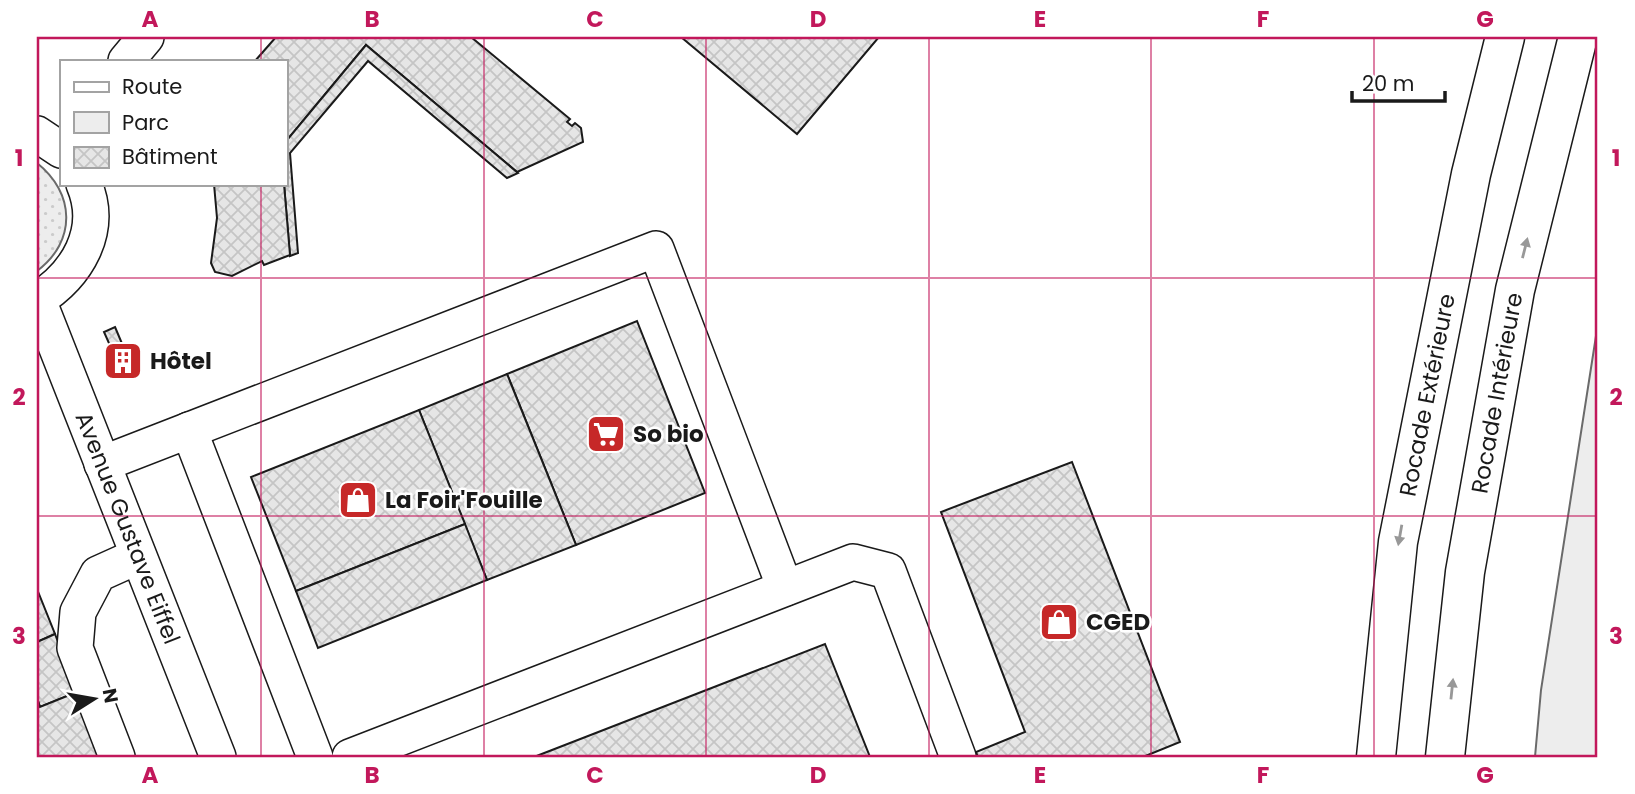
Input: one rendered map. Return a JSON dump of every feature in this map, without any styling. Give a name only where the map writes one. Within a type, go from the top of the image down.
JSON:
[{"type":"highway","points":[[1471,174],[1484,37]]},
{"type":"highway","name":"Rocade Extérieure","points":[[1376,757],[1398,542],[1471,174],[1505,37]]},
{"type":"highway","name":"Rocade Intérieure","points":[[1445,757],[1465,572],[1515,290],[1578,37]]},
{"type":"street","points":[[127,60],[146,37]]},
{"type":"street","name":"Avenue Gustave Eiffel","points":[[85,186],[89,196],[91,227],[82,257],[63,282],[37,300],[218,757]]},
{"type":"street","points":[[102,464],[656,249],[785,589]]},
{"type":"street","points":[[188,430],[316,757]]},
{"type":"street","points":[[117,757],[75,648],[78,612],[98,574],[138,556]]},
{"type":"street","points":[[350,757],[853,562],[888,571],[958,757]]},
{"type":"green space","points":[[37,163],[59,188],[66,217],[65,232],[59,246],[37,271]]},
{"type":"green space","points":[[1598,323],[1598,757],[1535,757],[1541,690]]},
{"type":"building","points":[[276,37],[471,37],[570,119],[567,122],[572,126],[575,123],[581,128],[583,142],[517,172],[366,45],[288,139],[287,60],[256,60]]},
{"type":"building","points":[[681,37],[879,37],[797,134]]},
{"type":"building","points":[[366,45],[518,173],[507,178],[368,61],[290,153],[298,253],[290,256],[284,186],[287,186],[288,139]]},
{"type":"building","points":[[214,186],[284,186],[290,255],[264,265],[262,261],[232,276],[215,272],[211,263],[217,218]]},
{"type":"building","name":"So bio","points":[[637,321],[705,493],[576,545],[507,374]]},
{"type":"building","points":[[115,327],[123,346],[112,350],[104,332]]},
{"type":"building","name":"Hôtel","points":[[125,348],[134,370],[122,375],[112,352]]},
{"type":"building","points":[[507,374],[576,545],[487,580],[419,410]]},
{"type":"building","name":"La Foir'Fouille","points":[[419,410],[465,524],[296,591],[251,477]]},
{"type":"building","name":"CGED","points":[[1072,462],[1180,742],[1143,757],[978,757],[976,752],[1025,732],[941,512]]},
{"type":"building","points":[[465,524],[487,580],[318,648],[296,591]]},
{"type":"building","points":[[37,589],[55,634],[37,642]]},
{"type":"building","points":[[55,634],[77,692],[40,707],[37,698],[37,642]]},
{"type":"building","points":[[825,644],[870,757],[534,757]]},
{"type":"building","points":[[77,692],[103,757],[37,757],[37,698],[40,707]]},
{"type":"place","name":"Hôtel","points":[[123,361]]},
{"type":"place","name":"So bio","points":[[606,434]]},
{"type":"place","name":"La Foir'Fouille","points":[[358,500]]},
{"type":"place","name":"CGED","points":[[1059,622]]}]
